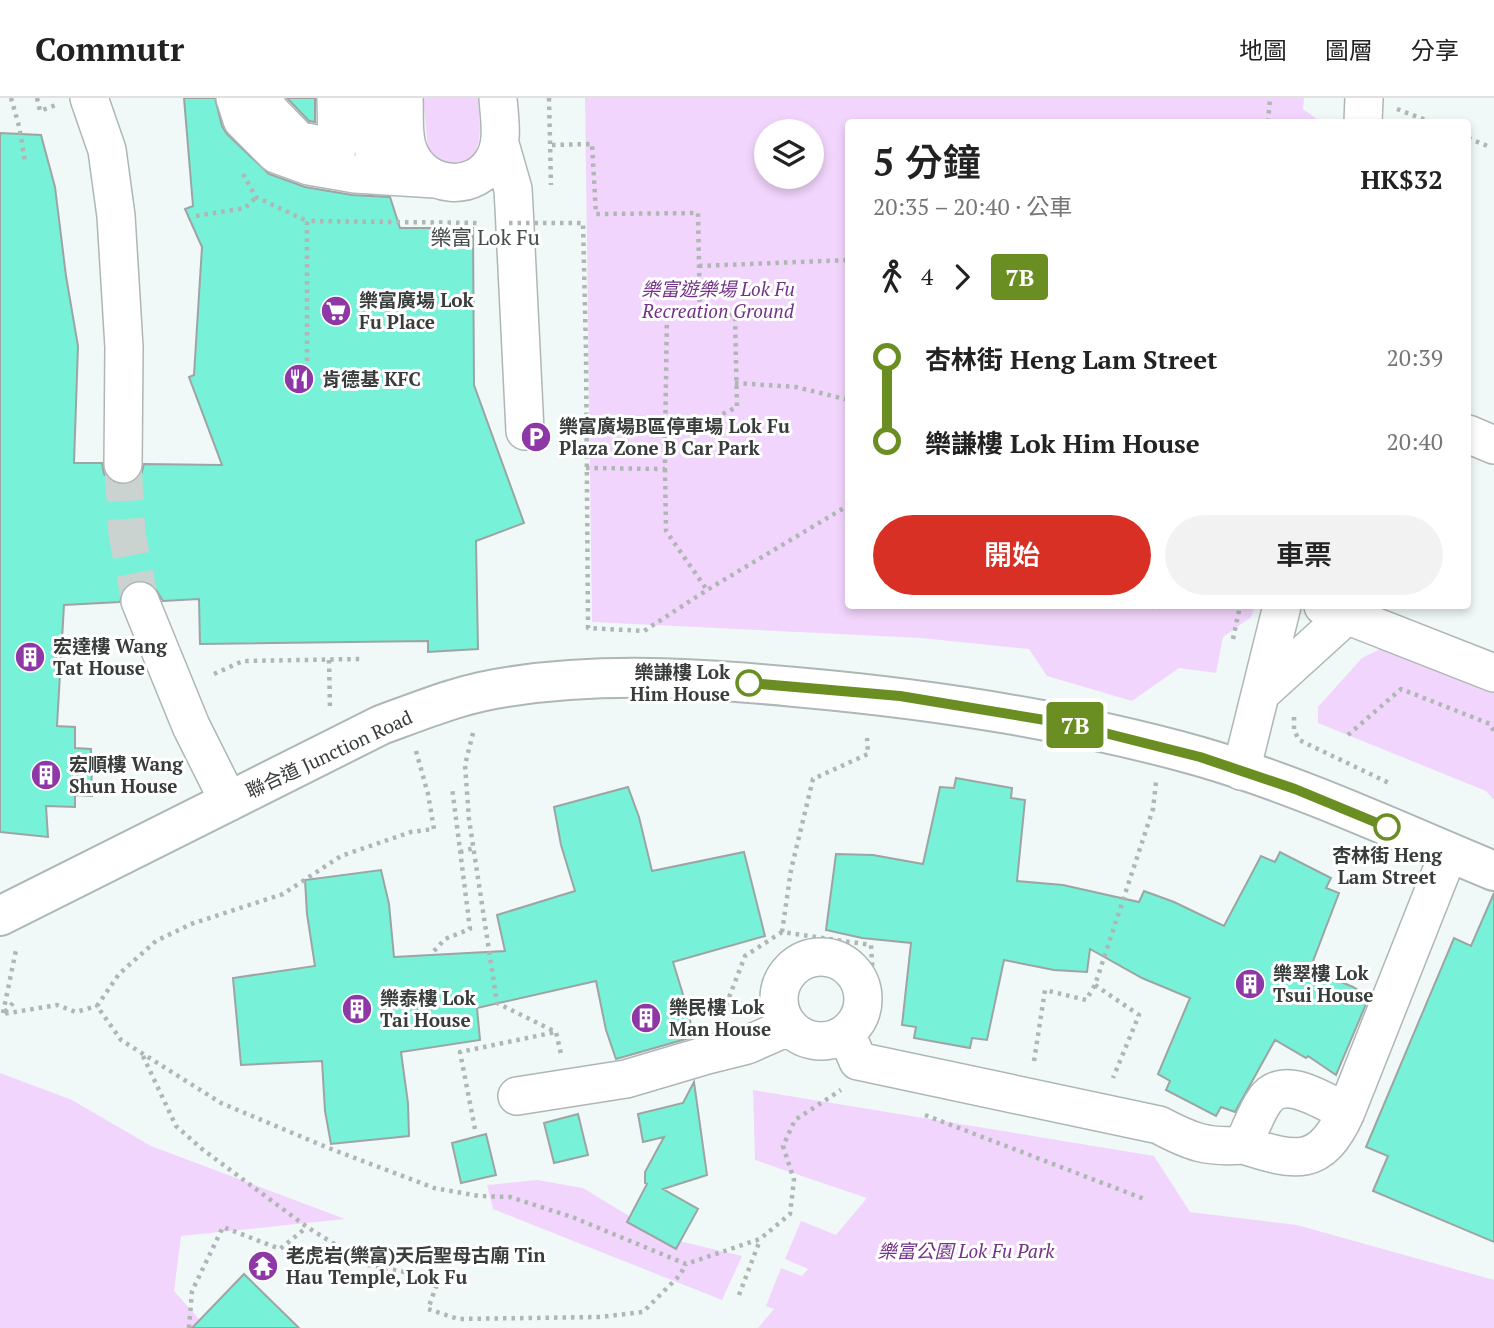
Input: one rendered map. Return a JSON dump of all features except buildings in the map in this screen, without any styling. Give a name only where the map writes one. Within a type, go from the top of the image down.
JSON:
[{"type":"main road","name":"聯合道 Junction Road","points":[[9,928],[229,802],[381,725],[446,701],[504,687],[562,679],[616,677],[748,682],[900,696],[1069,724],[1200,757],[1295,789],[1494,871]]},
{"type":"street","points":[[89,98],[107,150],[116,216],[124,347],[123,464]]},
{"type":"street","points":[[235,98],[242,120],[276,154],[309,166],[355,174],[422,167]]},
{"type":"street","points":[[265,98],[268,109],[298,140],[422,167],[449,183],[465,182],[478,176],[491,164],[499,144]]},
{"type":"street","points":[[296,98],[298,140]]},
{"type":"street","points":[[336,98],[337,149]]},
{"type":"street","points":[[371,98],[374,155]]},
{"type":"street","points":[[404,98],[407,146],[422,167]]},
{"type":"street","points":[[498,98],[499,144],[513,189],[525,431]]},
{"type":"street","points":[[1471,435],[1494,445]]},
{"type":"street","points":[[140,601],[191,726],[229,802]]},
{"type":"street","points":[[1241,771],[1281,609]]},
{"type":"street","points":[[1260,694],[1335,610],[1494,673]]},
{"type":"street","points":[[846,1033],[858,1061],[1159,1125],[1192,1142],[1243,1145],[1275,1156],[1307,1157],[1325,1147],[1337,1132],[1449,852]]},
{"type":"street","points":[[825,957],[839,961],[851,970],[859,981],[863,995],[861,1010],[856,1023],[846,1033],[822,1042],[809,1041],[789,1027],[781,1015],[778,1000],[780,986],[798,964],[811,958],[825,957]]},
{"type":"street","points":[[517,1096],[626,1079],[747,1045],[789,1027]]},
{"type":"street","points":[[1243,1145],[1266,1098],[1281,1088],[1294,1088],[1346,1112]]},
{"type":"path","points":[[11,98],[25,161]]},
{"type":"path","points":[[37,98],[40,111],[50,107]]},
{"type":"path","points":[[549,98],[552,145],[592,144],[596,214],[698,213],[700,315]]},
{"type":"path","points":[[1268,119],[1270,98]]},
{"type":"path","points":[[1375,110],[1417,119]]},
{"type":"path","points":[[1471,139],[1490,147]]},
{"type":"path","points":[[196,216],[245,208],[256,197]]},
{"type":"path","points":[[307,361],[307,221],[485,223]]},
{"type":"path","points":[[497,223],[583,223],[588,628],[644,631],[845,507]]},
{"type":"path","points":[[699,266],[845,260]]},
{"type":"path","points":[[665,442],[737,407],[736,315],[667,314],[665,442],[666,531],[707,590]]},
{"type":"path","points":[[735,383],[796,387],[845,399]]},
{"type":"path","points":[[586,468],[665,469]]},
{"type":"path","points":[[1233,639],[1239,609]]},
{"type":"path","points":[[610,628],[613,635]]},
{"type":"path","points":[[214,674],[243,662],[360,659]]},
{"type":"path","points":[[328,660],[331,717]]},
{"type":"path","points":[[1348,735],[1401,689],[1492,722],[1494,731]]},
{"type":"path","points":[[1297,704],[1294,730],[1299,740],[1395,786]]},
{"type":"path","points":[[474,730],[465,765],[474,848],[497,1003],[556,1032],[570,1088]]},
{"type":"path","points":[[782,932],[791,870],[813,779],[868,754],[867,738]]},
{"type":"path","points":[[3,1014],[57,1005],[76,1012],[97,1006],[119,974],[156,941],[191,924],[283,894],[341,856],[411,832],[434,829],[428,794],[415,750]]},
{"type":"path","points":[[1033,1063],[1045,990],[1086,1000],[1095,985],[1153,809],[1156,781]]},
{"type":"path","points":[[434,950],[445,939],[470,929],[452,787]]},
{"type":"path","points":[[460,852],[474,848]]},
{"type":"path","points":[[3,1014],[9,928]]},
{"type":"path","points":[[707,1055],[745,956],[782,932],[872,945],[875,1013]]},
{"type":"path","points":[[1095,985],[1139,1015],[1109,1088]]},
{"type":"path","points":[[3,1014],[13,1003]]},
{"type":"path","points":[[97,1006],[121,1040],[221,1103],[434,1188],[479,1196],[510,1196],[572,1217],[686,1264],[760,1239],[790,1214],[794,1180],[783,1146],[796,1120],[843,1088]]},
{"type":"path","points":[[475,1129],[460,1052],[556,1032]]},
{"type":"path","points":[[143,1055],[176,1126],[202,1149],[307,1227],[368,1265],[438,1281],[428,1309],[458,1319],[600,1317],[643,1312],[680,1275],[686,1264]]},
{"type":"path","points":[[919,1112],[1147,1200]]},
{"type":"path","points":[[189,1328],[192,1291],[223,1227],[280,1249],[307,1227]]},
{"type":"path","points":[[739,1295],[760,1239]]},
{"type":"green space","points":[[423,98],[478,98],[479,141],[467,163],[443,165],[430,154]]},
{"type":"green space","name":"樂富遊樂場 Lok Fu Recreation Ground","points":[[585,98],[1304,98],[1303,109],[1317,119],[845,119],[845,609],[1254,609],[1251,617],[1223,637],[1216,673],[1179,668],[1132,701],[1047,676],[1029,649],[921,638],[592,622]]},
{"type":"green space","points":[[1382,648],[1494,693],[1494,800],[1486,791],[1318,723],[1318,707],[1362,658]]},
{"type":"green space","points":[[0,1073],[72,1100],[151,1146],[345,1219],[181,1236],[174,1291],[207,1328],[0,1328]]},
{"type":"green space","name":"樂富公園 Lok Fu Park","points":[[753,1090],[1154,1156],[1190,1212],[1297,1225],[1494,1280],[1494,1328],[758,1328],[774,1309],[766,1306],[781,1268],[802,1276],[808,1269],[785,1259],[801,1221],[836,1235],[867,1198],[755,1160]]},
{"type":"green space","points":[[537,1180],[583,1188],[675,1240],[742,1256],[722,1300],[493,1209],[487,1185]]},
{"type":"tunnel","points":[[123,464],[127,534],[140,601]]},
{"type":"bus line","name":"7B","points":[[749,683],[900,696],[1069,724],[1200,757],[1295,789],[1387,827]]},
{"type":"place","name":"樂富廣場 Lok Fu Place","points":[[336,311]]},
{"type":"place","name":"肯德基 KFC","points":[[299,379]]},
{"type":"place","name":"樂富廣場B區停車場 Lok Fu Plaza Zone B Car Park","points":[[536,437]]},
{"type":"place","name":"宏達樓 Wang Tat House","points":[[30,657]]},
{"type":"place","name":"樂謙樓 Lok Him House","points":[[749,683]]},
{"type":"place","name":"宏順樓 Wang Shun House","points":[[46,775]]},
{"type":"place","name":"杏林街 Heng Lam Street","points":[[1387,827]]},
{"type":"place","name":"樂翠樓 Lok Tsui House","points":[[1250,984]]},
{"type":"place","name":"樂泰樓 Lok Tai House","points":[[357,1009]]},
{"type":"place","name":"樂民樓 Lok Man House","points":[[646,1018]]},
{"type":"place","name":"老虎岩(樂富)天后聖母古廟 Tin Hau Temple, Lok Fu","points":[[263,1266]]},
{"type":"district","name":"樂富 Lok Fu","points":[[485,238]]}]
